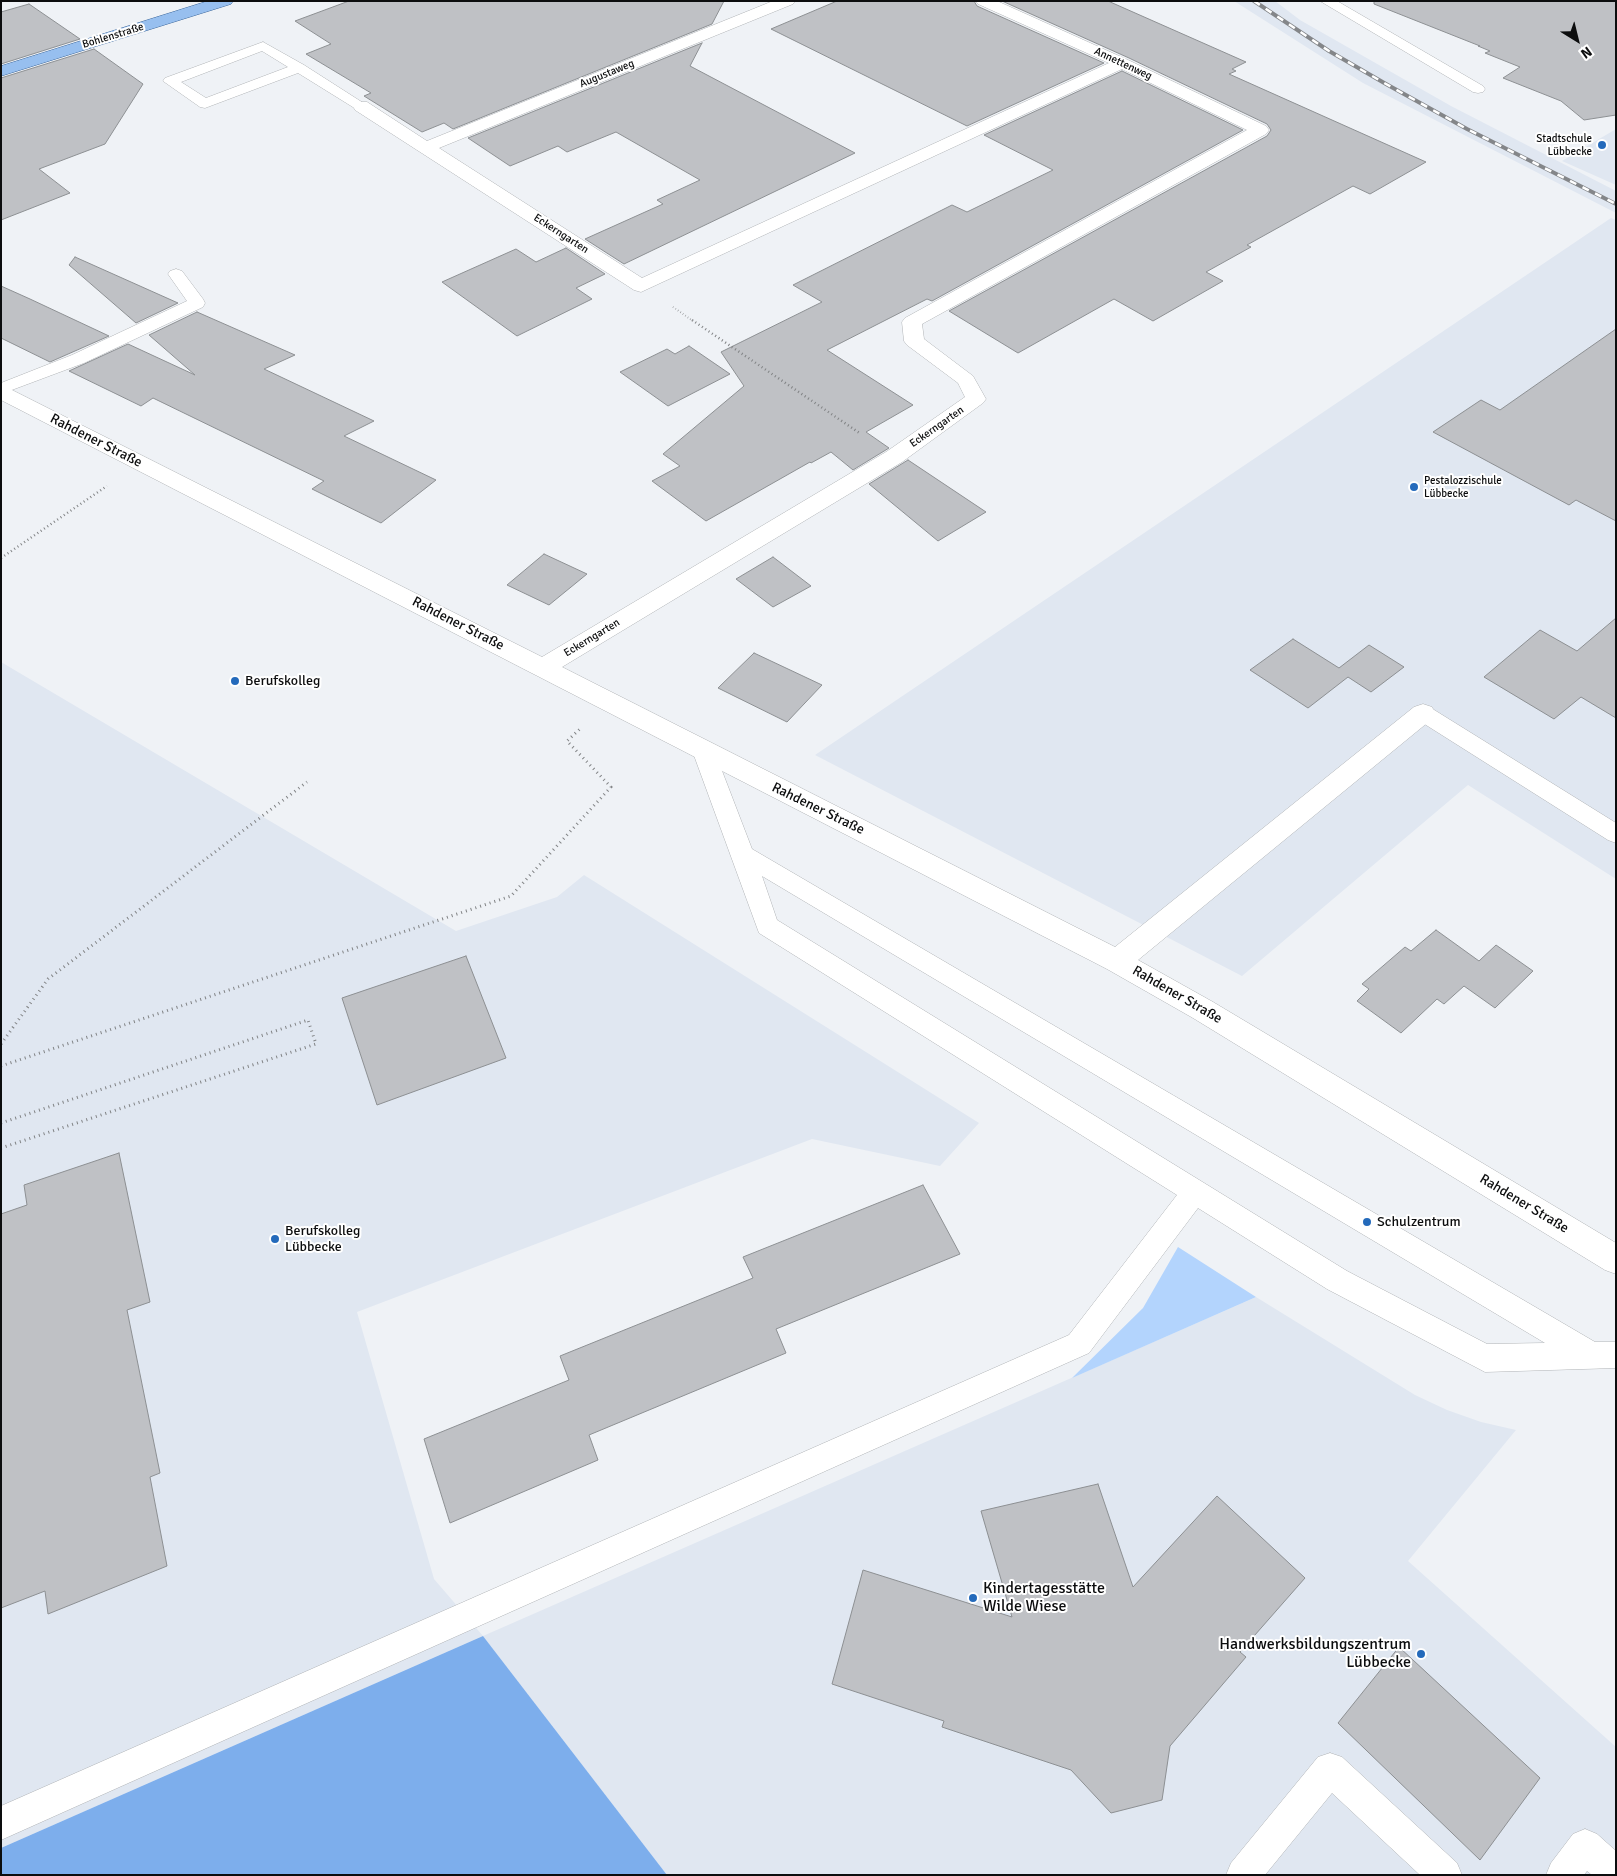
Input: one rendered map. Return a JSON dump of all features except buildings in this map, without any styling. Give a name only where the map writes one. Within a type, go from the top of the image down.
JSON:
[{"type":"main road","name":"Bohlenstraße","points":[[1,71],[225,1]]},
{"type":"street","name":"Augustaweg","points":[[427,148],[787,1]]},
{"type":"street","name":"Annettenweg","points":[[984,1],[1122,63],[1260,130]]},
{"type":"street","points":[[642,286],[1122,63]]},
{"type":"street","name":"Eckerngarten","points":[[361,106],[642,286]]},
{"type":"street","name":"Eckerngarten","points":[[544,667],[894,456],[976,399],[966,380],[914,341],[912,322],[1260,130]]},
{"type":"street","name":"Rahdener Straße","points":[[1,391],[1117,961],[1204,1010],[1616,1260]]},
{"type":"street","points":[[1117,961],[1423,713]]},
{"type":"lane","points":[[1327,1],[1478,89]]},
{"type":"lane","points":[[299,68],[205,104],[170,81],[263,46],[299,68],[361,106]]},
{"type":"lane","points":[[1,391],[78,359],[197,303],[176,274]]},
{"type":"lane","points":[[1423,713],[1616,834]]},
{"type":"lane","points":[[703,750],[767,926],[1337,1280],[1485,1358],[1604,1355]]},
{"type":"lane","points":[[742,854],[1604,1355]]},
{"type":"lane","points":[[1,1823],[1079,1344],[1195,1191]]},
{"type":"lane","points":[[1243,1875],[1330,1769],[1445,1875]]},
{"type":"lane","points":[[1562,1875],[1585,1846],[1616,1874]]},
{"type":"path","points":[[642,286],[894,456]]},
{"type":"path","points":[[1,558],[141,464]]},
{"type":"path","points":[[1,1066],[510,896],[611,786],[567,741],[609,703]]},
{"type":"path","points":[[1,1044],[48,979],[307,782]]},
{"type":"path","points":[[1,1123],[308,1020],[316,1044],[1,1148]]},
{"type":"shaded area","points":[[1234,1],[1275,1],[1300,20],[1451,106],[1616,191],[1616,213],[1363,83]]},
{"type":"shaded area","name":"Stadtschule Lübbecke","points":[[1616,129],[1616,185],[1562,161]]},
{"type":"shaded area","name":"Pestalozzischule Lübbecke","points":[[1611,218],[1616,220],[1616,879],[1468,785],[1242,976],[815,755]]},
{"type":"shaded area","name":"Berufskolleg Lübbecke","points":[[1,662],[456,931],[557,897],[584,875],[979,1123],[940,1166],[812,1139],[357,1312],[434,1579],[483,1636],[1,1848]]},
{"type":"shaded area","points":[[1178,1247],[1256,1297],[1072,1378],[1143,1308]]},
{"type":"shaded area","name":"Kindertagesstätte Wilde Wiese","points":[[1256,1297],[1415,1395],[1447,1410],[1481,1422],[1516,1430],[1408,1561],[1616,1747],[1616,1875],[667,1875],[483,1636]]},
{"type":"shaded area","points":[[483,1636],[667,1875],[1,1875],[1,1848]]},
{"type":"railway","points":[[1254,1],[1329,51],[1386,84],[1467,129],[1616,204]]},
{"type":"place","name":"Stadtschule Lübbecke","points":[[1602,145]]},
{"type":"place","name":"Pestalozzischule Lübbecke","points":[[1414,487]]},
{"type":"place","name":"Berufskolleg","points":[[235,681]]},
{"type":"place","name":"Schulzentrum","points":[[1367,1222]]},
{"type":"place","name":"Berufskolleg Lübbecke","points":[[275,1239]]},
{"type":"place","name":"Kindertagesstätte Wilde Wiese","points":[[973,1598]]},
{"type":"place","name":"Handwerksbildungszentrum Lübbecke","points":[[1421,1654]]}]
